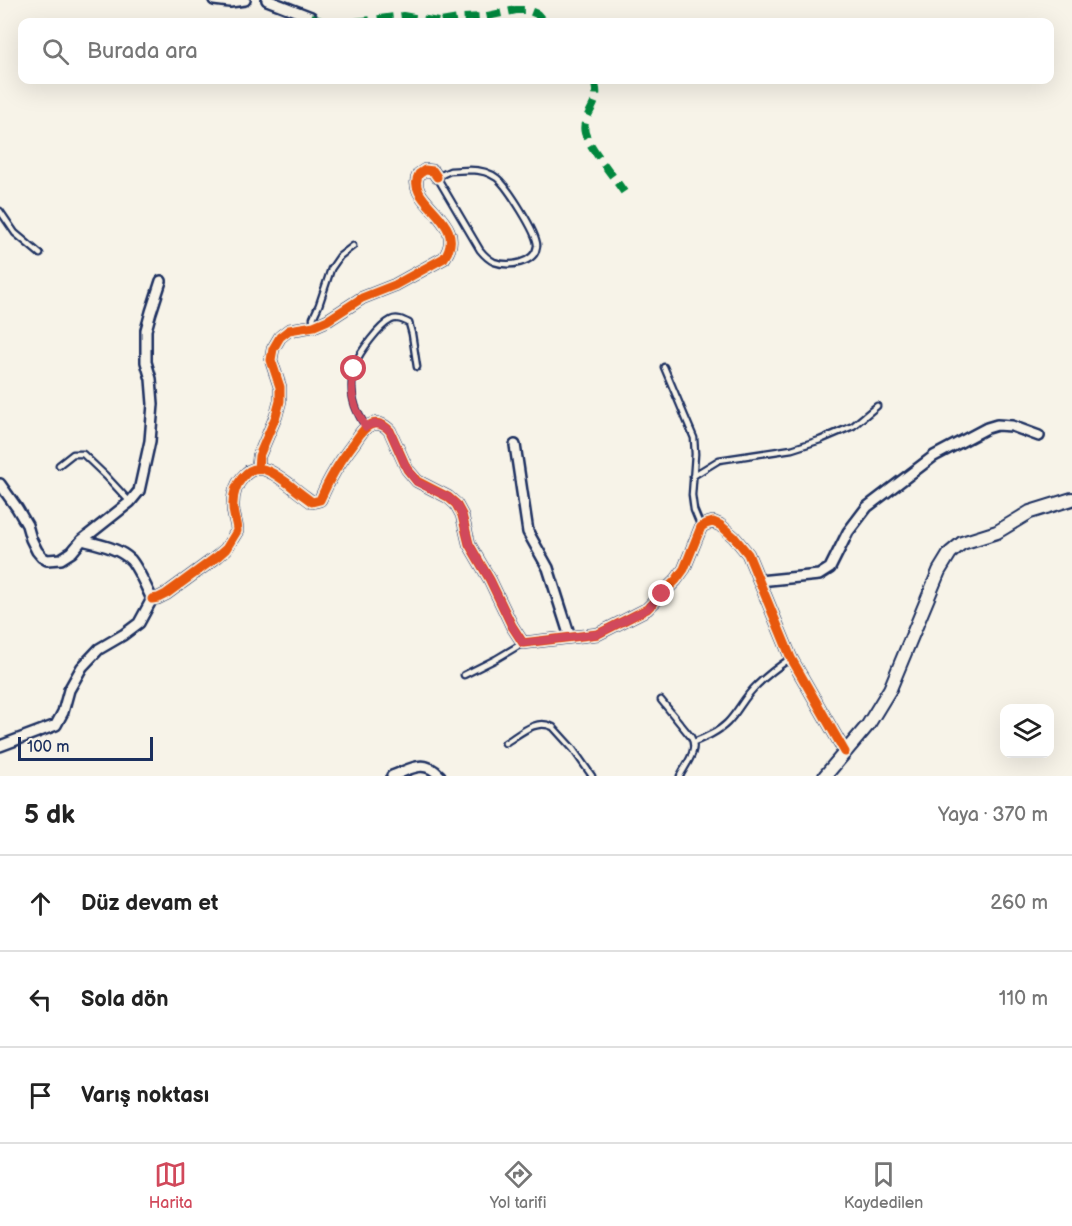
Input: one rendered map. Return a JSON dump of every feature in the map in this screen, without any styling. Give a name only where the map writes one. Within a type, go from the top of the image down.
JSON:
[{"type":"street","points":[[214,0],[230,2],[245,0]]},
{"type":"street","points":[[267,0],[311,17]]},
{"type":"street","points":[[258,468],[258,456],[276,416],[280,401],[279,387],[272,366],[273,349],[276,342],[285,333],[328,320],[362,298],[386,290],[444,258],[451,243],[450,232],[416,184],[419,174],[425,170],[433,171],[437,177]]},
{"type":"street","points":[[0,484],[27,525],[31,539],[42,557],[47,560],[62,559],[72,552],[82,540],[130,502],[139,491],[150,441],[153,404],[152,379],[146,362],[146,330],[161,280]]},
{"type":"street","points":[[152,599],[166,594],[226,549],[237,531],[232,508],[237,486],[244,475],[251,470],[262,468],[271,471],[312,502],[320,500],[339,462],[366,427],[379,423],[390,431],[407,469],[417,482],[448,497],[456,504],[462,515],[469,544],[523,643],[598,634],[647,609],[684,569],[700,527],[713,522],[720,525],[748,554],[791,658],[845,752]]},
{"type":"street","points":[[759,581],[824,573],[830,568],[853,524],[867,507],[922,464],[953,445],[997,425],[1012,426],[1039,436]]},
{"type":"street","points":[[515,445],[528,532],[548,568],[570,637]]},
{"type":"street","points":[[825,776],[868,725],[890,689],[939,571],[950,553],[962,543],[997,532],[1030,512],[1072,500]]},
{"type":"street","points":[[82,540],[121,553],[131,561],[152,599]]},
{"type":"street","points":[[0,746],[56,725],[63,712],[69,690],[82,667],[99,649],[139,623],[152,599]]},
{"type":"street","points":[[392,776],[423,765],[432,768],[441,776]]},
{"type":"lane","points":[[477,170],[500,181],[535,236],[536,248],[532,256],[514,264],[500,264],[488,259],[480,250],[437,177],[450,171],[477,170]]},
{"type":"lane","points":[[0,212],[15,233],[40,254]]},
{"type":"lane","points":[[314,326],[313,318],[320,305],[332,269],[340,256],[353,246]]},
{"type":"lane","points":[[366,427],[353,401],[354,369],[368,344],[391,320],[399,319],[409,323],[417,367]]},
{"type":"lane","points":[[664,367],[694,438],[692,495],[700,527]]},
{"type":"lane","points":[[693,476],[719,460],[792,449],[820,441],[853,426],[877,406]]},
{"type":"lane","points":[[59,465],[73,454],[83,454],[130,502]]},
{"type":"lane","points":[[464,675],[523,643]]},
{"type":"lane","points":[[694,742],[714,733],[727,723],[757,685],[791,658]]},
{"type":"lane","points":[[661,700],[694,742],[693,751],[680,776]]},
{"type":"lane","points":[[505,743],[536,725],[544,723],[550,725],[573,749],[592,776]]},
{"type":"marked path","points":[[463,18],[483,17],[516,10],[527,10],[540,18]]},
{"type":"marked path","points":[[387,18],[403,16],[415,18]]},
{"type":"marked path","points":[[594,84],[596,95],[584,126],[585,133],[624,192]]},
{"type":"cycle path","points":[[258,468],[259,456],[280,401],[280,387],[271,360],[273,349],[280,337],[289,330],[314,326],[328,320],[362,298],[395,285],[444,258],[450,245],[449,233],[444,223],[420,194],[417,184],[419,174],[425,170],[433,171],[437,177]]},
{"type":"cycle path","points":[[152,599],[166,594],[226,549],[237,531],[233,508],[234,494],[240,481],[248,472],[254,469],[266,470],[278,476],[312,502],[320,500],[335,470],[361,432],[373,424],[383,425],[390,431],[407,469],[417,481],[448,497],[456,504],[462,515],[469,544],[523,643],[598,634],[647,609],[684,569],[701,527],[713,522],[720,525],[748,554],[791,658],[845,752]]},
{"type":"route","points":[[354,369],[352,393],[358,415],[366,427],[379,423],[386,427],[407,469],[417,482],[448,497],[456,504],[462,515],[469,544],[523,643],[598,634],[647,609],[662,594]]}]
